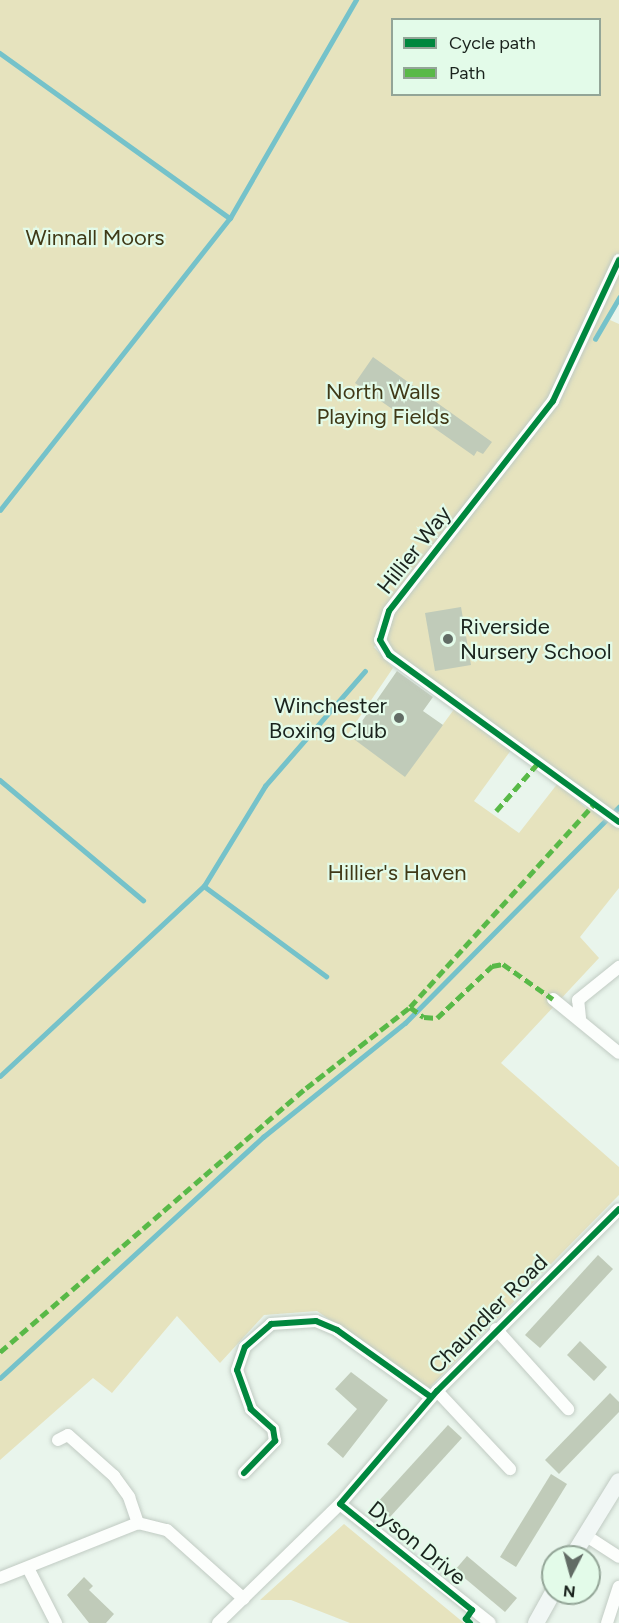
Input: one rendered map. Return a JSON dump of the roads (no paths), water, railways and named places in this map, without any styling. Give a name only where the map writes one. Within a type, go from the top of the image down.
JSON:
[{"type":"main road","points":[[579,1545],[619,1481]]},
{"type":"main road","points":[[536,1623],[546,1605]]},
{"type":"street","name":"Hillier Way","points":[[619,260],[553,401],[390,611],[380,640],[389,655],[619,822]]},
{"type":"street","points":[[580,1018],[578,1000],[619,967]]},
{"type":"street","points":[[553,999],[580,1018],[619,1053]]},
{"type":"street","name":"Chaundler Road","points":[[218,1623],[340,1504],[434,1394],[496,1329],[619,1209]]},
{"type":"street","points":[[244,1473],[275,1441],[273,1429],[250,1409],[237,1370],[245,1347],[271,1324],[316,1321],[337,1330],[434,1394],[510,1469]]},
{"type":"street","points":[[496,1329],[568,1409]]},
{"type":"street","points":[[58,1440],[68,1435],[114,1476],[129,1497],[138,1523]]},
{"type":"street","name":"Dyson Drive","points":[[340,1504],[490,1623]]},
{"type":"street","points":[[0,1578],[138,1523],[167,1530],[244,1599]]},
{"type":"street","points":[[585,1535],[619,1557]]},
{"type":"street","points":[[28,1568],[56,1623]]},
{"type":"street","points":[[607,1623],[619,1587]]},
{"type":"waterway","points":[[0,510],[230,218],[356,0]]},
{"type":"waterway","points":[[0,53],[230,218]]},
{"type":"waterway","points":[[595,339],[619,298]]},
{"type":"waterway","points":[[0,1076],[204,886],[265,786],[365,671]]},
{"type":"waterway","points":[[0,780],[143,900]]},
{"type":"waterway","points":[[0,1378],[263,1137],[405,1023],[619,807]]},
{"type":"waterway","points":[[204,886],[326,976]]},
{"type":"place","name":"Riverside Nursery School","points":[[448,639]]},
{"type":"place","name":"Winchester Boxing Club","points":[[399,718]]},
{"type":"park label","name":"Winnall Moors","points":[[95,238]]},
{"type":"park label","name":"North Walls Playing Fields","points":[[383,404]]},
{"type":"park label","name":"Hillier's Haven","points":[[397,873]]}]
